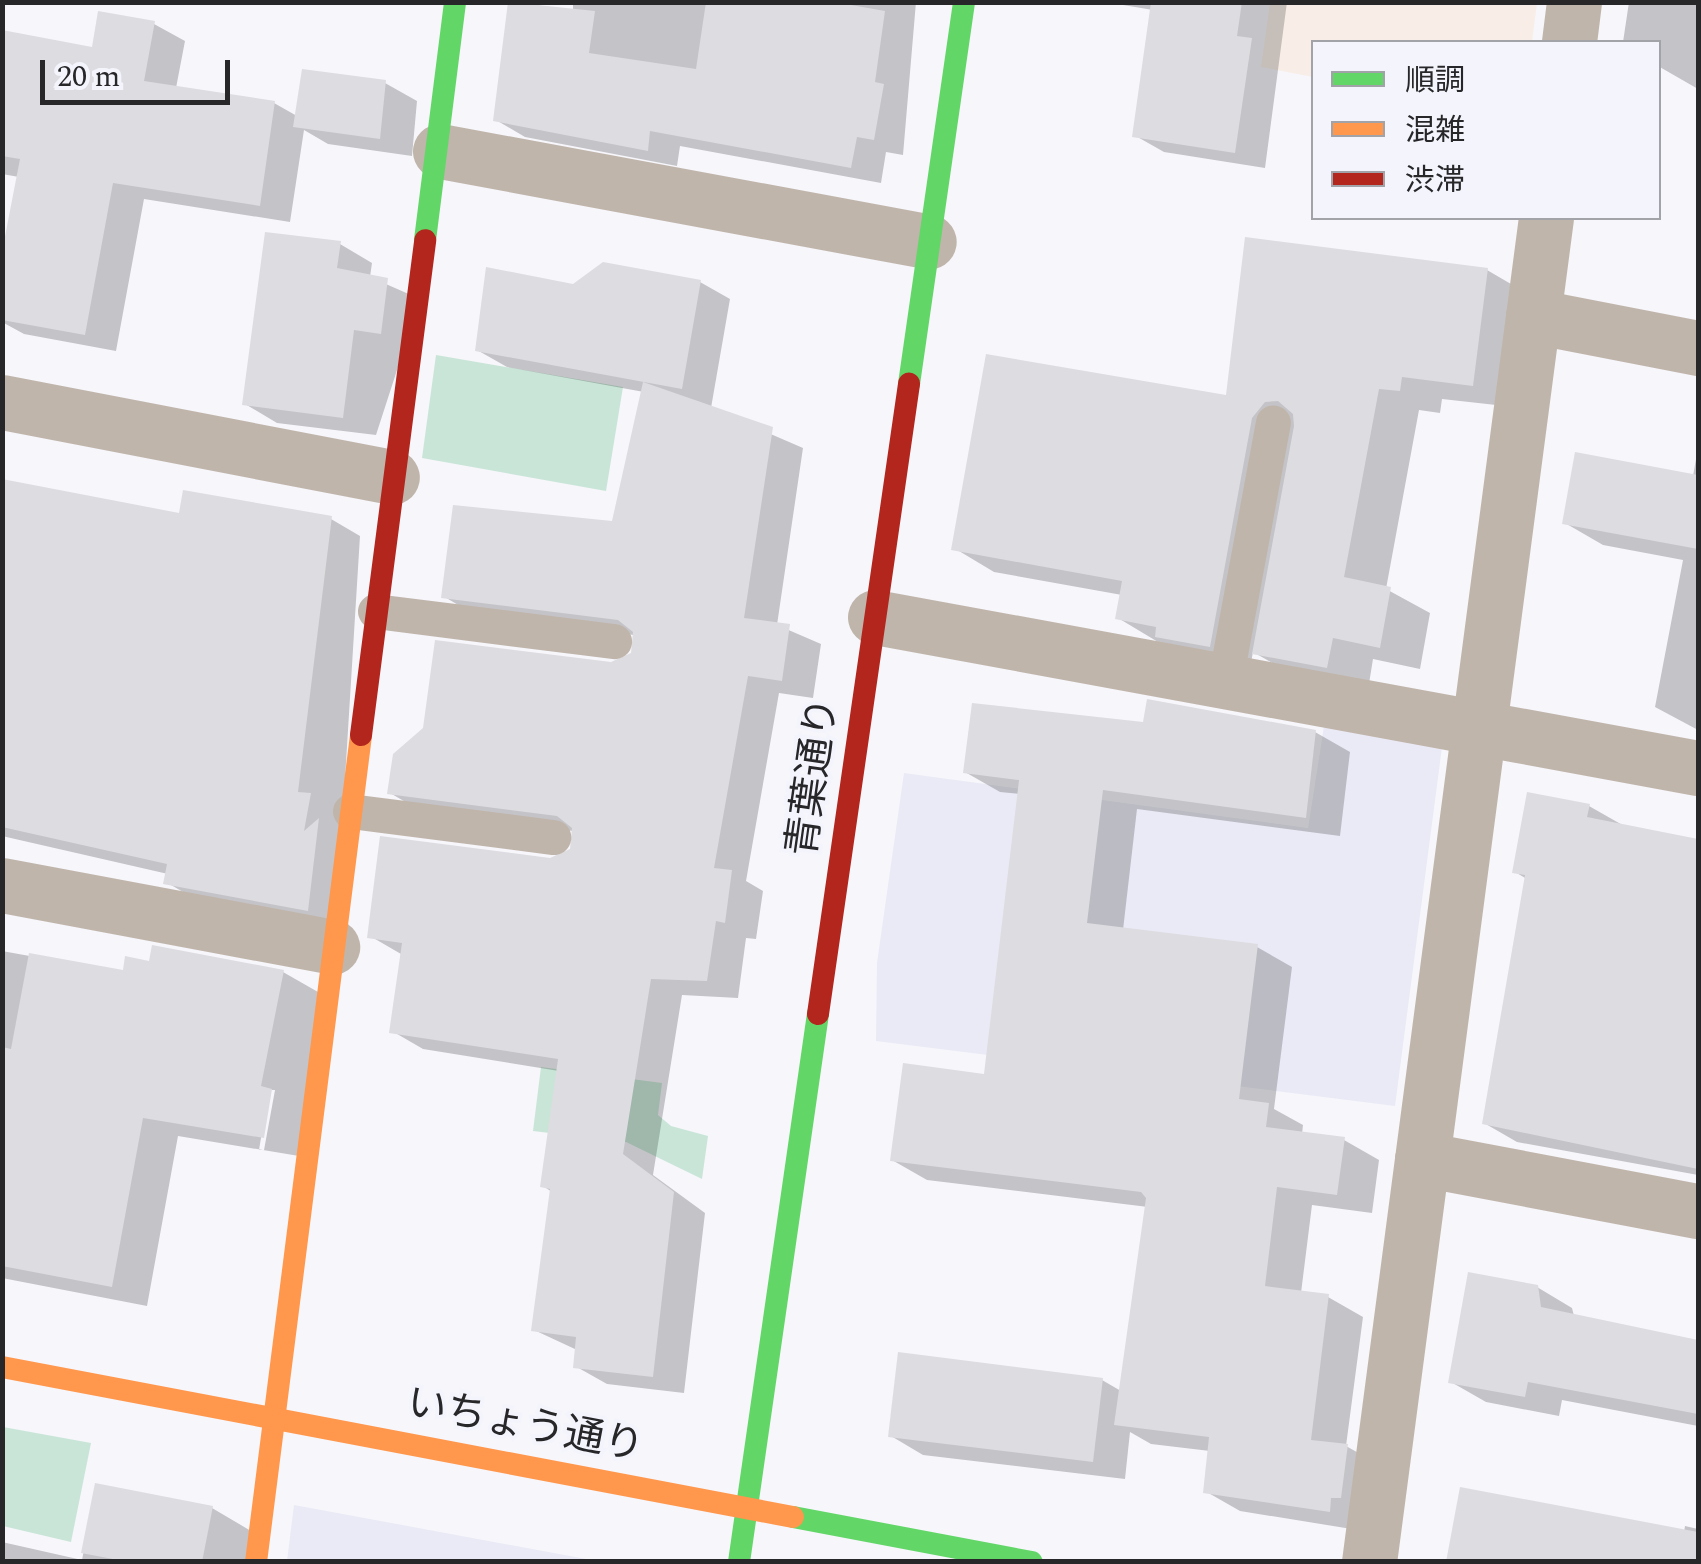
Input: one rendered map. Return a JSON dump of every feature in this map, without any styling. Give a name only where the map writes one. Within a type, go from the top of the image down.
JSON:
[{"type":"street","points":[[256,1562],[392,476],[440,152],[455,2]]},
{"type":"street","name":"青葉通り","points":[[739,1562],[964,2]]},
{"type":"street","points":[[1568,40],[1574,2]]},
{"type":"street","points":[[440,152],[929,242]]},
{"type":"street","points":[[1369,1562],[1546,220]]},
{"type":"street","points":[[1533,316],[1698,348]]},
{"type":"street","points":[[2,402],[392,476]]},
{"type":"street","points":[[874,617],[1698,768]]},
{"type":"street","points":[[2,885],[332,946]]},
{"type":"street","points":[[1422,1159],[1698,1212]]},
{"type":"street","name":"いちょう通り","points":[[2,1367],[1032,1562]]},
{"type":"lane","points":[[1225,681],[1272,422]]},
{"type":"lane","points":[[375,611],[614,641]]},
{"type":"lane","points":[[350,811],[553,837]]},
{"type":"shaded area","points":[[1270,2],[1537,3],[1532,40],[1311,40],[1311,77],[1261,67]]},
{"type":"shaded area","points":[[1324,726],[1442,747],[1395,1106],[876,1041],[877,963],[904,773],[1308,828]]},
{"type":"shaded area","points":[[294,1505],[597,1561],[287,1561]]},
{"type":"green space","points":[[436,355],[623,387],[606,491],[422,458]]},
{"type":"green space","points":[[541,1067],[662,1083],[658,1115],[671,1126],[708,1136],[702,1179],[626,1142],[533,1131]]},
{"type":"green space","points":[[3,1427],[91,1443],[71,1542],[3,1526]]},
{"type":"building","points":[[508,2],[595,11],[589,53],[696,69],[706,2],[834,2],[885,11],[875,82],[884,84],[874,140],[857,137],[851,168],[650,131],[648,151],[493,121]]},
{"type":"building","points":[[1151,2],[1242,2],[1237,36],[1252,38],[1235,153],[1132,137]]},
{"type":"building","points":[[98,11],[155,21],[144,81],[275,101],[260,206],[113,183],[85,335],[2,320],[2,252],[20,159],[2,156],[2,30],[92,47]]},
{"type":"building","points":[[302,69],[386,80],[380,139],[293,127]]},
{"type":"building","points":[[265,232],[341,241],[337,268],[388,278],[381,334],[354,330],[343,418],[242,405]]},
{"type":"building","points":[[1245,237],[1488,268],[1473,386],[1402,377],[1400,391],[1379,389],[1344,577],[1391,587],[1380,648],[1333,638],[1327,668],[1252,654],[1294,426],[1293,414],[1278,401],[1265,402],[1252,418],[1210,647],[1155,637],[1156,627],[1115,619],[1122,581],[951,550],[986,354],[1226,395]]},
{"type":"building","points":[[603,262],[701,280],[682,389],[475,351],[486,267],[573,284]]},
{"type":"building","points":[[643,382],[773,427],[744,618],[790,624],[782,681],[748,676],[714,868],[732,870],[725,923],[716,921],[707,981],[651,979],[623,1154],[674,1192],[653,1377],[573,1368],[576,1337],[531,1331],[550,1189],[540,1187],[558,1059],[389,1033],[402,943],[367,938],[380,836],[550,858],[570,849],[572,828],[557,816],[387,794],[393,754],[423,728],[435,640],[611,662],[631,653],[633,632],[618,620],[441,598],[453,505],[612,521]]},
{"type":"building","points":[[1575,452],[1698,475],[1698,549],[1562,524]]},
{"type":"building","points":[[2,479],[179,513],[183,490],[332,516],[298,792],[311,793],[304,831],[319,818],[308,911],[163,884],[167,864],[2,827]]},
{"type":"building","points":[[1147,699],[1316,730],[1306,818],[1103,790],[1087,923],[1258,944],[1239,1099],[1269,1103],[1266,1127],[1345,1137],[1337,1195],[1277,1187],[1265,1286],[1329,1294],[1311,1440],[1348,1444],[1341,1498],[1331,1498],[1330,1512],[1203,1493],[1209,1437],[1114,1425],[1146,1198],[1141,1192],[890,1161],[903,1063],[984,1074],[1019,780],[963,773],[972,703],[1143,722]]},
{"type":"building","points":[[1527,792],[1590,804],[1587,817],[1698,839],[1698,1169],[1482,1124],[1525,875],[1512,873]]},
{"type":"building","points":[[152,945],[284,970],[261,1086],[272,1089],[264,1138],[143,1118],[112,1287],[2,1266],[2,1047],[11,1049],[29,953],[123,970],[125,956],[149,961]]},
{"type":"building","points":[[1468,1272],[1538,1285],[1541,1307],[1698,1340],[1698,1414],[1528,1382],[1525,1397],[1448,1383]]},
{"type":"building","points":[[898,1352],[1103,1378],[1093,1462],[888,1437]]},
{"type":"building","points":[[95,1483],[213,1506],[202,1562],[129,1562],[81,1553]]},
{"type":"building","points":[[1460,1487],[1698,1532],[1698,1562],[1446,1562]]},
{"type":"traffic: fast","points":[[425,240],[455,2]]},
{"type":"traffic: fast","points":[[909,384],[964,2]]},
{"type":"traffic: fast","points":[[739,1562],[818,1014]]},
{"type":"traffic: fast","points":[[793,1517],[1032,1562]]},
{"type":"traffic: slow","points":[[256,1562],[361,735]]},
{"type":"traffic: slow","points":[[2,1367],[793,1517]]},
{"type":"traffic: jam","points":[[361,735],[425,240]]},
{"type":"traffic: jam","points":[[818,1014],[909,384]]}]
